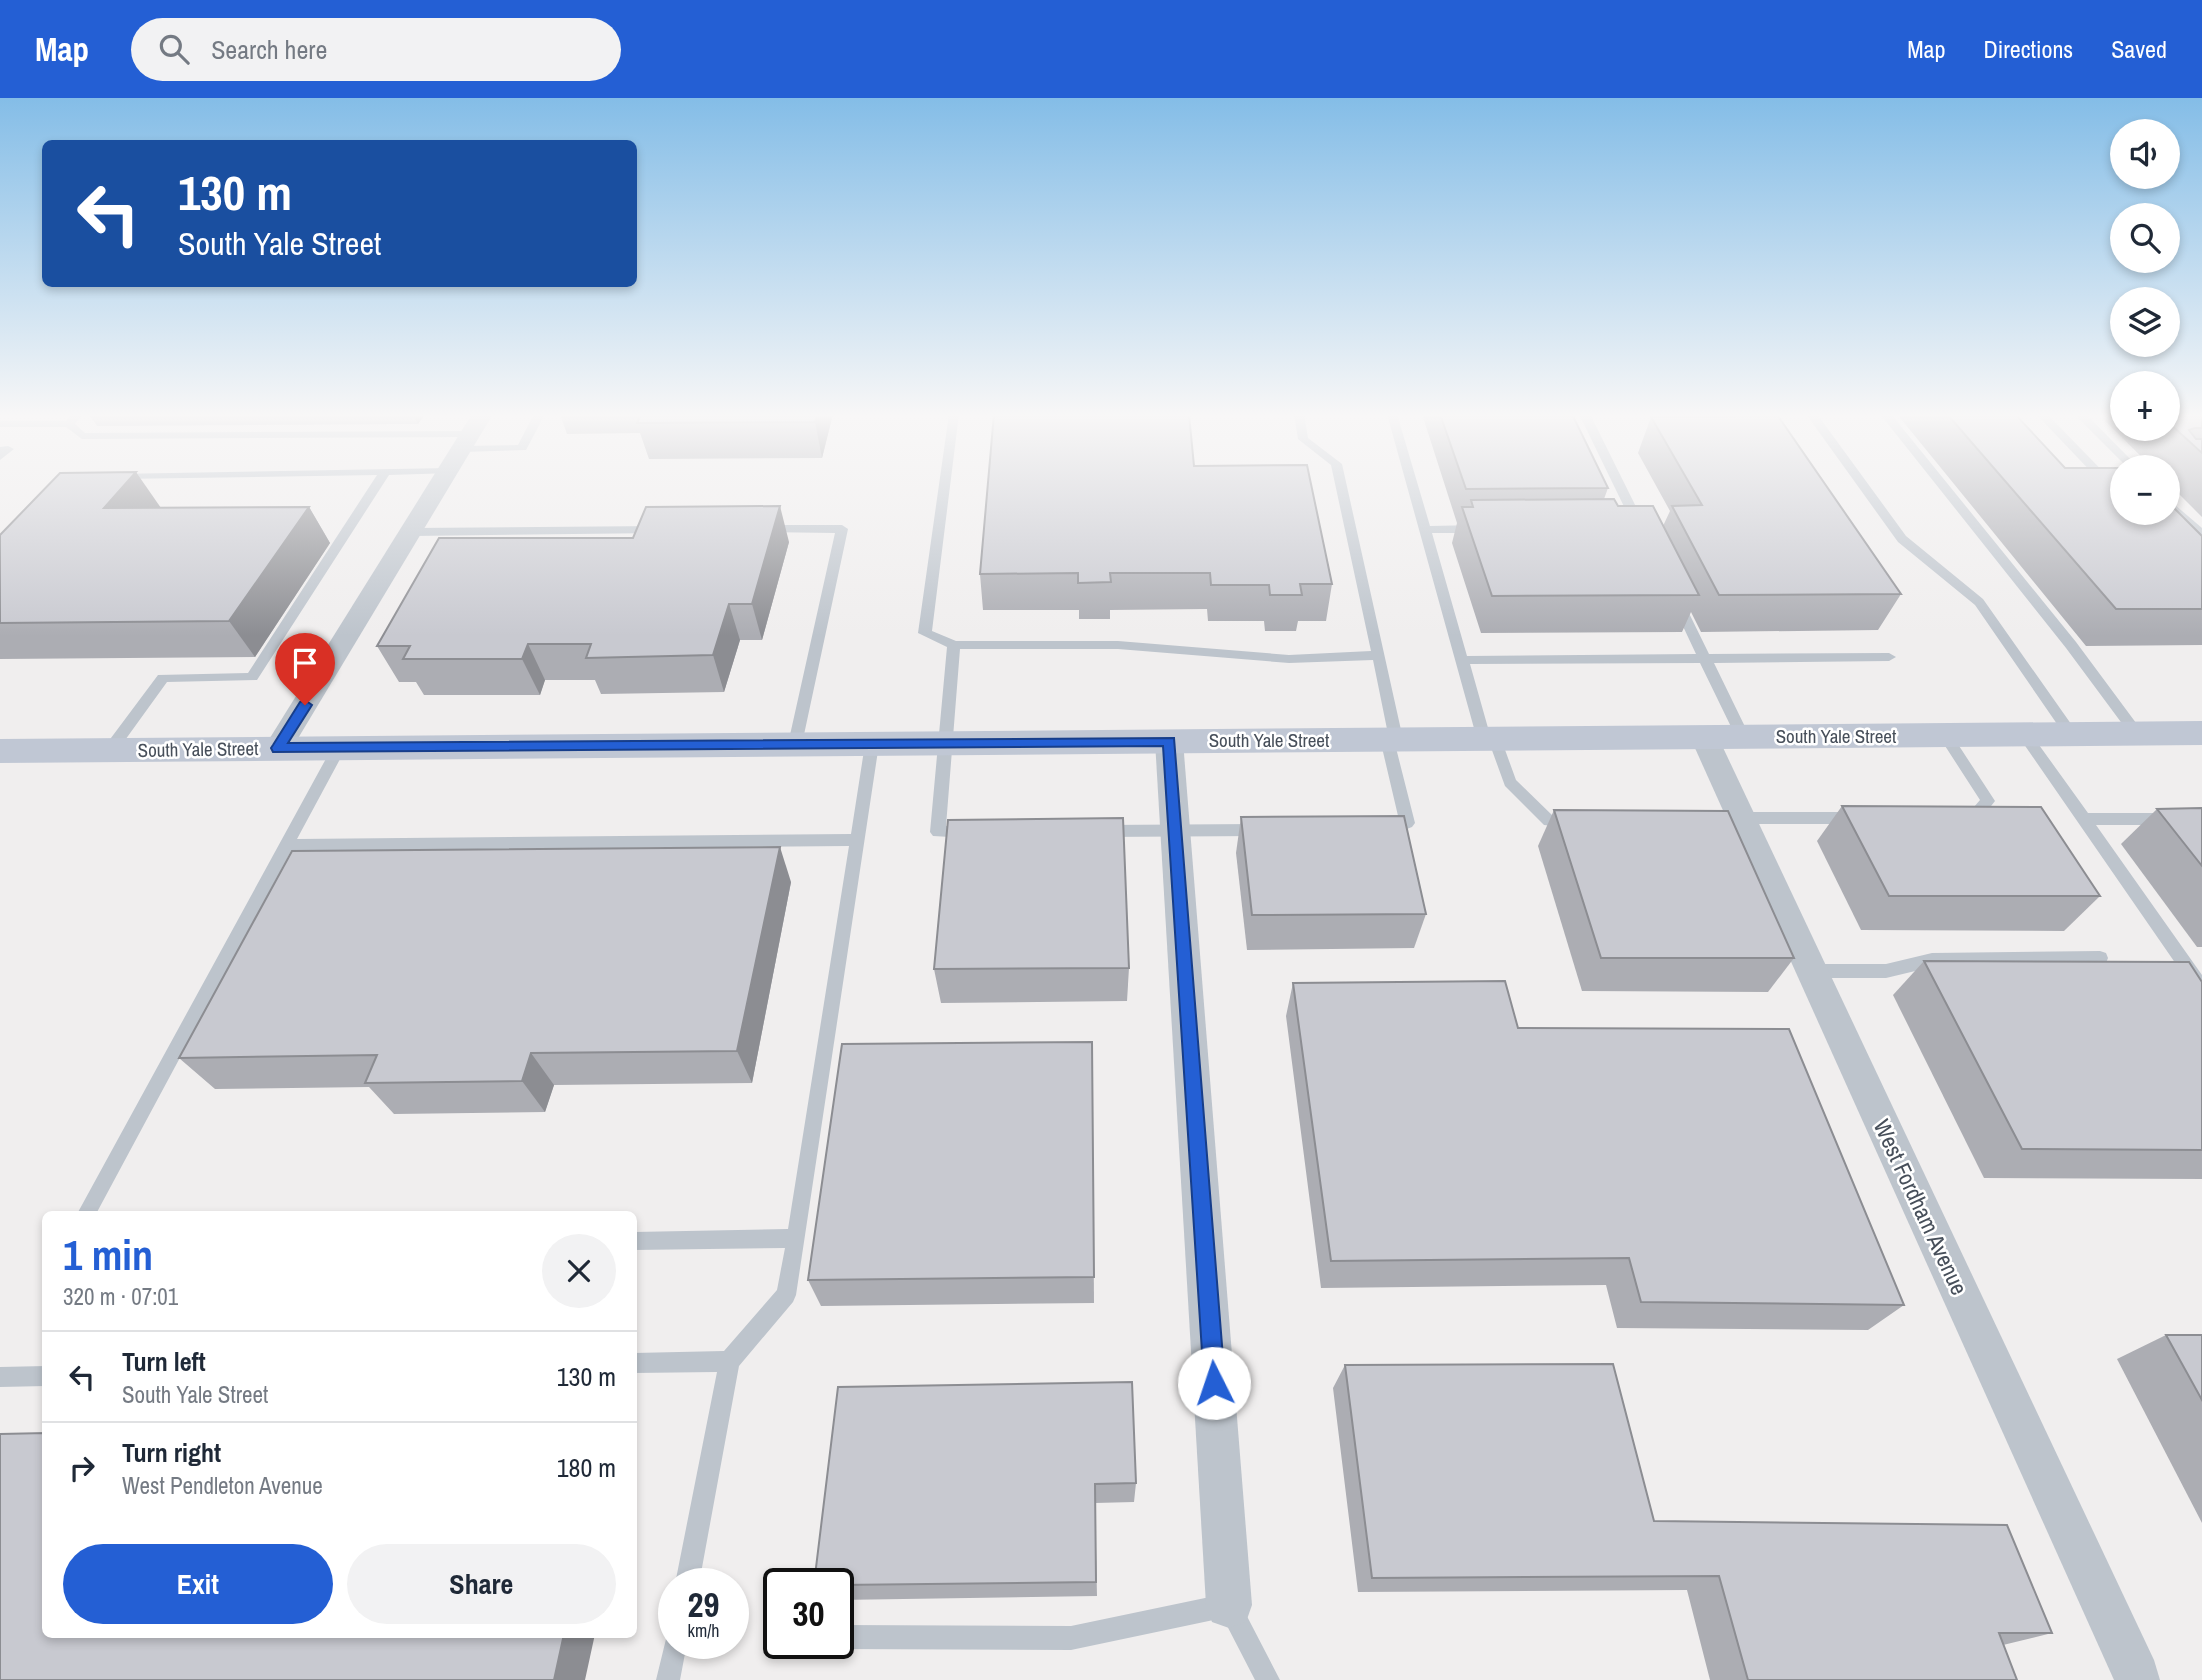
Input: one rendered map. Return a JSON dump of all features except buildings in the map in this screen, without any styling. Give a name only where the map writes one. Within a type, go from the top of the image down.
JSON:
[{"type":"street","points":[[278,748],[439,488]]},
{"type":"street","name":"South Yale Street","points":[[0,751],[2202,733]]},
{"type":"street","name":"West Fordham Avenue","points":[[1704,737],[1740,822],[1813,971],[2138,1679]]},
{"type":"street","points":[[1169,741],[1229,1605]]},
{"type":"lane","points":[[110,750],[163,678],[252,677],[375,488]]},
{"type":"lane","points":[[944,488],[925,633],[954,645],[1118,645],[1289,659],[1379,655]]},
{"type":"lane","points":[[1341,488],[1379,655],[1407,823],[1385,831],[1371,831]]},
{"type":"lane","points":[[1412,488],[1461,660],[1490,739],[1510,782],[1549,821],[1588,822]]},
{"type":"lane","points":[[1621,488],[1644,534],[1627,528]]},
{"type":"lane","points":[[1865,488],[1902,539],[1979,602],[2071,734]]},
{"type":"lane","points":[[1944,488],[2071,645],[2137,734]]},
{"type":"lane","points":[[2180,514],[2202,536]]},
{"type":"lane","points":[[746,530],[842,529],[795,744]]},
{"type":"lane","points":[[1424,530],[1492,529]]},
{"type":"lane","points":[[412,532],[677,530]]},
{"type":"lane","points":[[1674,595],[1743,737]]},
{"type":"lane","points":[[954,645],[938,832],[978,831]]},
{"type":"lane","points":[[1461,660],[1889,657]]},
{"type":"lane","points":[[2024,734],[2084,819],[2194,964],[2202,988]]},
{"type":"lane","points":[[1945,735],[1988,801],[1979,811],[1954,816]]},
{"type":"lane","points":[[690,1568],[729,1361],[786,1295],[872,744]]},
{"type":"lane","points":[[88,1211],[339,748]]},
{"type":"lane","points":[[1740,822],[1861,818]]},
{"type":"lane","points":[[2084,819],[2202,819]]},
{"type":"lane","points":[[1084,831],[1274,830]]},
{"type":"lane","points":[[288,845],[859,840]]},
{"type":"lane","points":[[1813,971],[1886,971],[1932,960],[2100,958]]},
{"type":"lane","points":[[637,1241],[796,1238]]},
{"type":"lane","points":[[637,1363],[729,1361]]},
{"type":"lane","points":[[0,1377],[42,1376]]},
{"type":"lane","points":[[854,1637],[1071,1638],[1229,1605],[1268,1680]]},
{"type":"lane","points":[[668,1680],[673,1659]]},
{"type":"route","points":[[305,705],[278,748],[1169,741],[1214,1383]]}]
